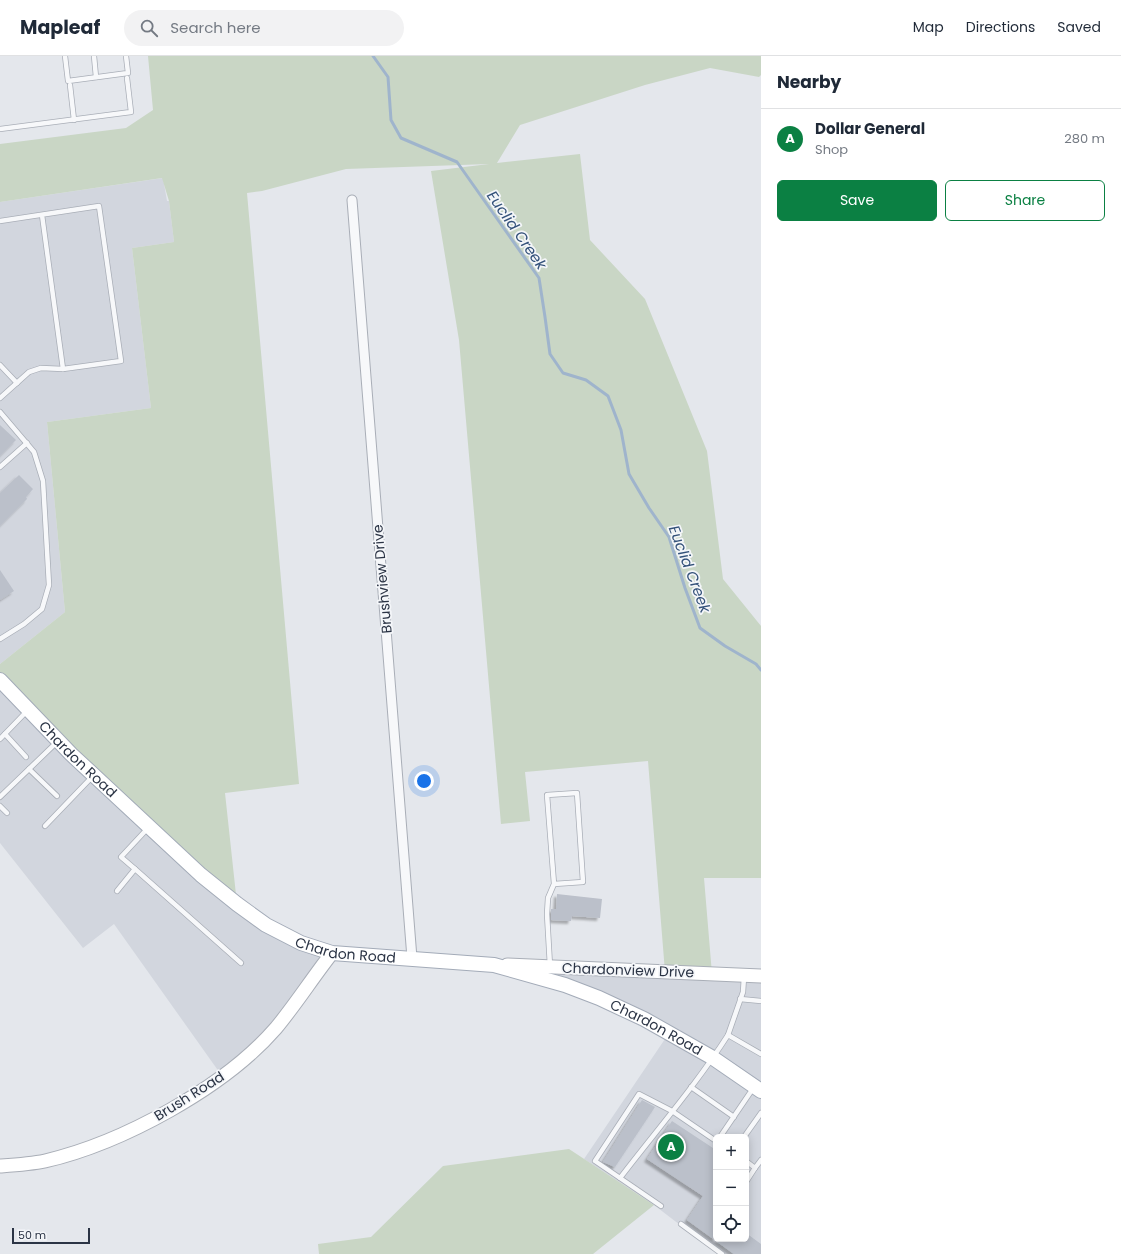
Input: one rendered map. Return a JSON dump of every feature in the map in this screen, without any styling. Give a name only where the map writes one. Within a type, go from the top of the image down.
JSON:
[{"type":"main road","name":"Chardon Road","points":[[2,685],[29,710],[58,741],[201,875],[266,925],[301,943],[332,953],[494,965],[565,986],[599,998],[644,1019],[713,1058],[758,1089]]},
{"type":"street","name":"Brushview Drive","points":[[352,200],[412,958]]},
{"type":"street","name":"Brush Road","points":[[0,1166],[44,1161],[100,1144],[162,1114],[215,1081],[243,1060],[276,1028],[332,953]]},
{"type":"street","name":"Chardonview Drive","points":[[494,965],[761,976]]},
{"type":"lane","points":[[64,56],[68,81],[128,73],[126,56]]},
{"type":"lane","points":[[94,56],[96,77]]},
{"type":"lane","points":[[0,129],[131,112],[127,78]]},
{"type":"lane","points":[[70,85],[74,120]]},
{"type":"lane","points":[[0,221],[98,206],[121,361],[63,369],[41,368],[28,372],[0,398]]},
{"type":"lane","points":[[42,215],[63,369]]},
{"type":"lane","points":[[0,365],[17,383]]},
{"type":"lane","points":[[0,412],[2,418],[34,452],[43,481],[48,585],[42,609],[24,624],[1,636]]},
{"type":"lane","points":[[0,467],[27,443]]},
{"type":"lane","points":[[0,739],[29,710]]},
{"type":"lane","points":[[5,734],[26,757]]},
{"type":"lane","points":[[0,797],[58,741]]},
{"type":"lane","points":[[29,769],[57,796]]},
{"type":"lane","points":[[45,826],[94,775]]},
{"type":"lane","points":[[550,967],[546,914],[548,898],[554,884],[547,795],[577,793],[583,882],[554,884]]},
{"type":"lane","points":[[0,806],[7,813]]},
{"type":"lane","points":[[149,827],[121,857],[241,963]]},
{"type":"lane","points":[[117,891],[135,869]]},
{"type":"lane","points":[[620,1178],[713,1058],[728,1035],[743,992],[744,975]]},
{"type":"lane","points":[[740,999],[761,1001]]},
{"type":"lane","points":[[728,1035],[761,1054]]},
{"type":"lane","points":[[691,1087],[734,1117]]},
{"type":"lane","points":[[722,1134],[734,1117],[758,1089]]},
{"type":"lane","points":[[661,1206],[595,1162],[639,1094],[672,1110],[713,1138]]},
{"type":"lane","points":[[746,1134],[761,1113]]},
{"type":"lane","points":[[749,1177],[761,1160]]},
{"type":"lane","points":[[749,1163],[755,1168]]},
{"type":"lane","points":[[681,1224],[722,1254]]},
{"type":"shaded area","points":[[163,178],[167,201],[169,201],[174,242],[132,248],[151,408],[47,422],[65,612],[0,664],[0,202]]},
{"type":"shaded area","points":[[0,680],[237,904],[332,953],[276,1028],[222,1076],[114,924],[83,948],[0,843]]},
{"type":"shaded area","points":[[494,965],[761,976],[761,1254],[718,1254],[654,1205],[584,1159],[669,1033],[644,1019]]},
{"type":"green space","points":[[148,56],[761,56],[761,75],[759,77],[710,68],[645,85],[520,125],[497,163],[580,154],[590,240],[645,299],[707,451],[723,579],[761,626],[761,878],[704,878],[712,974],[665,972],[648,761],[525,772],[530,821],[501,824],[459,340],[431,171],[489,164],[346,169],[262,191],[247,193],[299,784],[225,793],[237,904],[0,680],[0,664],[65,612],[47,422],[151,408],[132,248],[174,242],[169,201],[162,178],[0,202],[0,144],[126,128],[153,110]]},
{"type":"green space","points":[[569,1149],[654,1205],[593,1254],[319,1254],[318,1244],[371,1237],[443,1166]]},
{"type":"building","points":[[0,425],[16,440],[0,456]]},
{"type":"building","points":[[19,475],[33,489],[26,497],[27,499],[0,526],[0,493]]},
{"type":"building","points":[[0,570],[14,591],[0,600]]},
{"type":"building","points":[[557,894],[602,899],[600,918],[572,916],[571,921],[551,920],[551,909],[556,909]]},
{"type":"building","points":[[642,1100],[655,1107],[615,1167],[603,1162]]},
{"type":"building","points":[[672,1121],[713,1148],[713,1239],[687,1220],[703,1196],[647,1159]]},
{"type":"building","points":[[749,1235],[761,1244],[761,1254],[734,1254],[717,1242],[749,1242]]},
{"type":"waterway","name":"Euclid Creek","points":[[373,56],[388,77],[391,120],[401,138],[457,162],[539,278],[550,354],[563,373],[586,380],[608,396],[621,430],[629,474],[649,508],[669,537],[685,588],[700,628],[725,646],[756,664],[761,670]]},
{"type":"place","name":"Dollar General","points":[[671,1147]]}]
